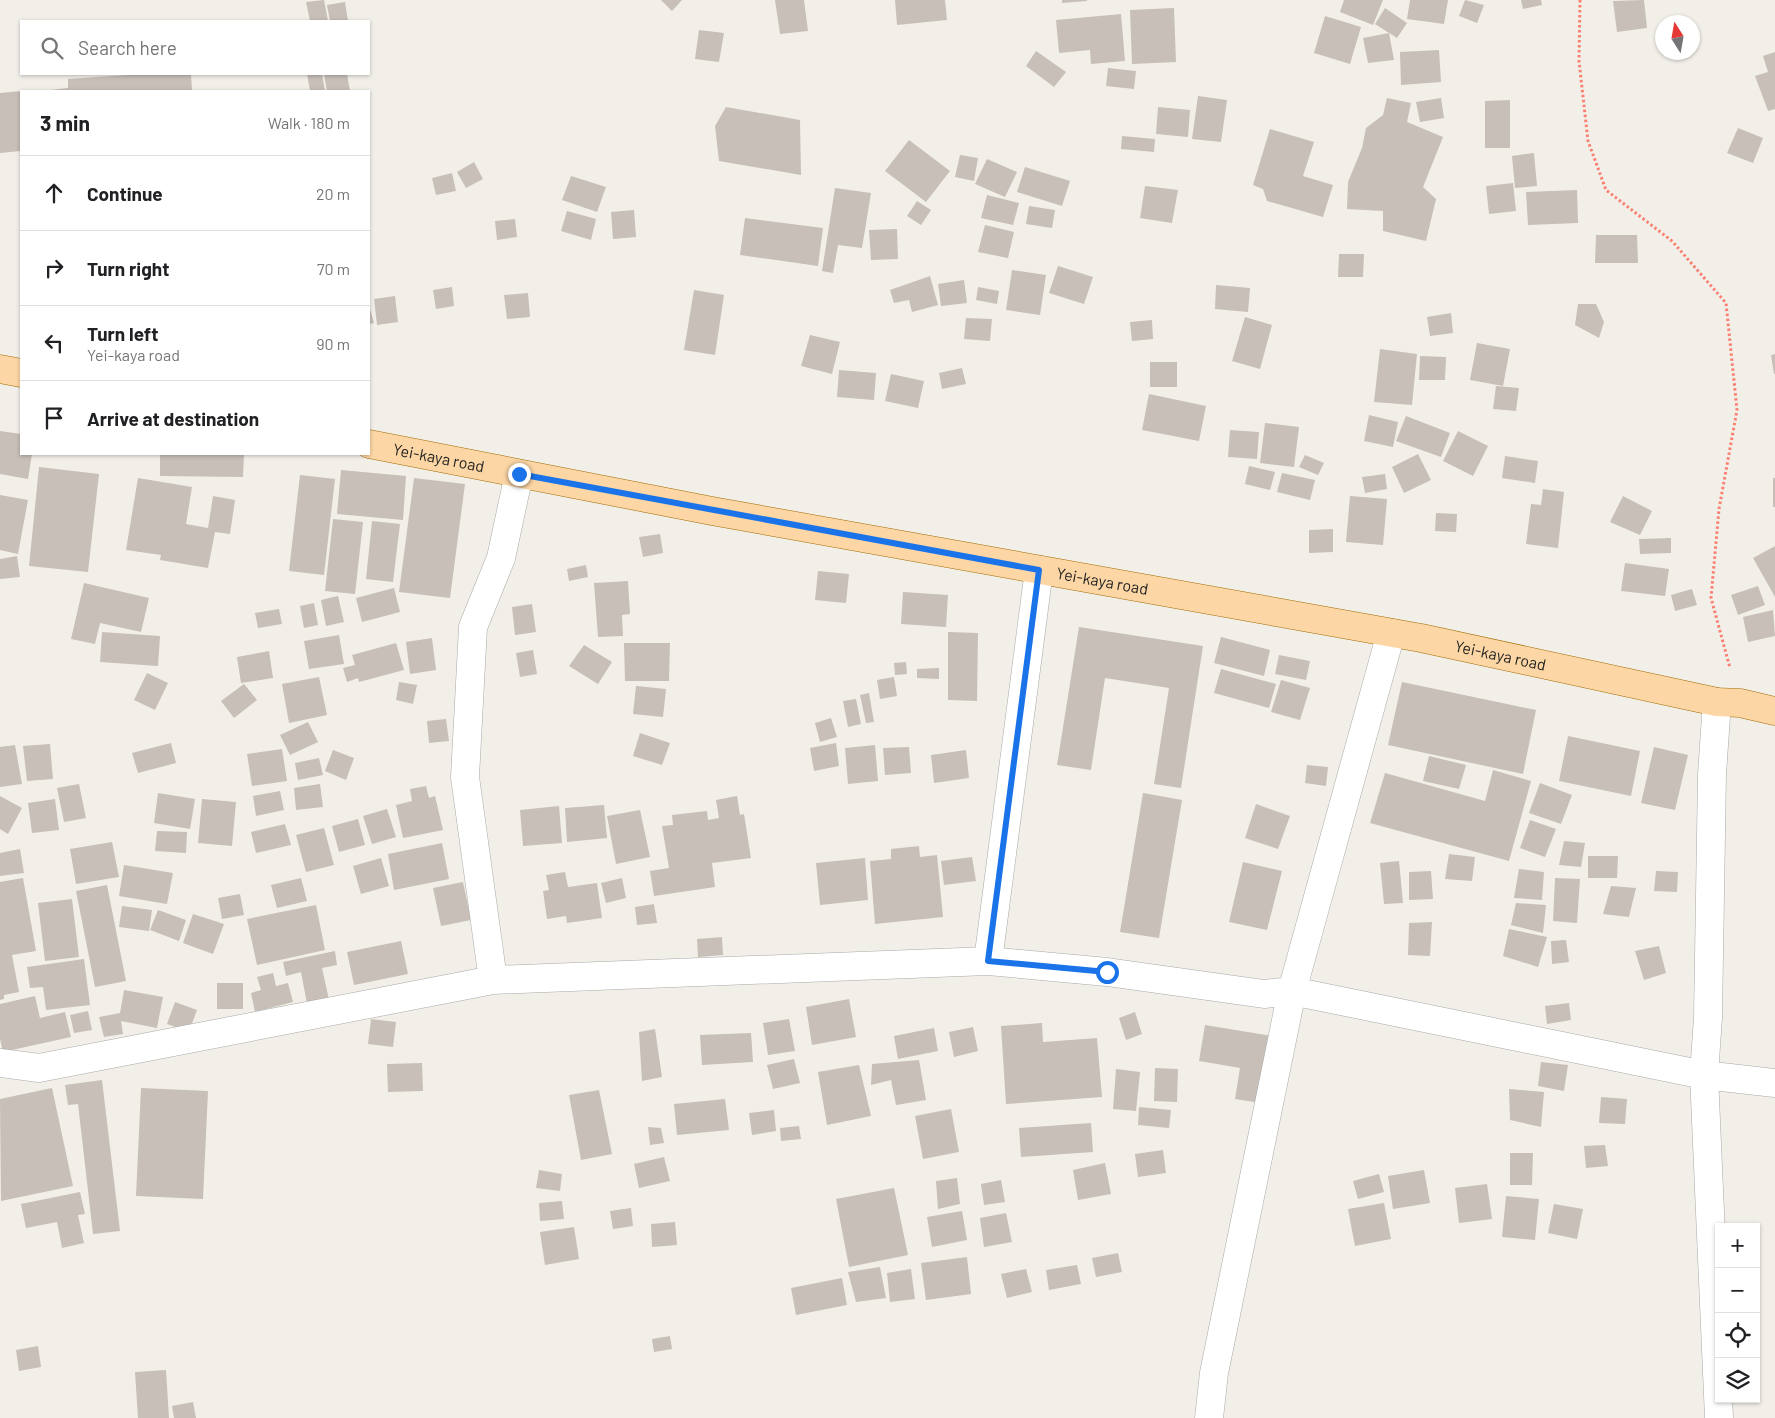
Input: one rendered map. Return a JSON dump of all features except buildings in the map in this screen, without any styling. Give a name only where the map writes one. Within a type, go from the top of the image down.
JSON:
[{"type":"main road","points":[[0,369],[20,373]]},
{"type":"main road","name":"Yei-kaya road","points":[[370,444],[519,474],[1391,633],[1775,711]]},
{"type":"street","points":[[493,980],[465,777],[473,626],[501,558],[519,474]]},
{"type":"street","points":[[988,961],[1039,570]]},
{"type":"street","points":[[1209,1418],[1214,1373],[1292,991],[1391,633]]},
{"type":"street","points":[[1719,1418],[1704,1075],[1708,1007],[1712,774],[1729,703]]},
{"type":"street","points":[[0,1063],[39,1068],[493,980],[988,961],[1107,972],[1264,994],[1292,991],[1704,1075],[1775,1083]]},
{"type":"path","points":[[1580,0],[1580,61],[1588,141],[1606,190],[1672,241],[1726,304],[1737,410],[1719,509],[1711,598],[1729,703]]},
{"type":"route","points":[[519,474],[1039,570],[988,961],[1107,972]]}]
